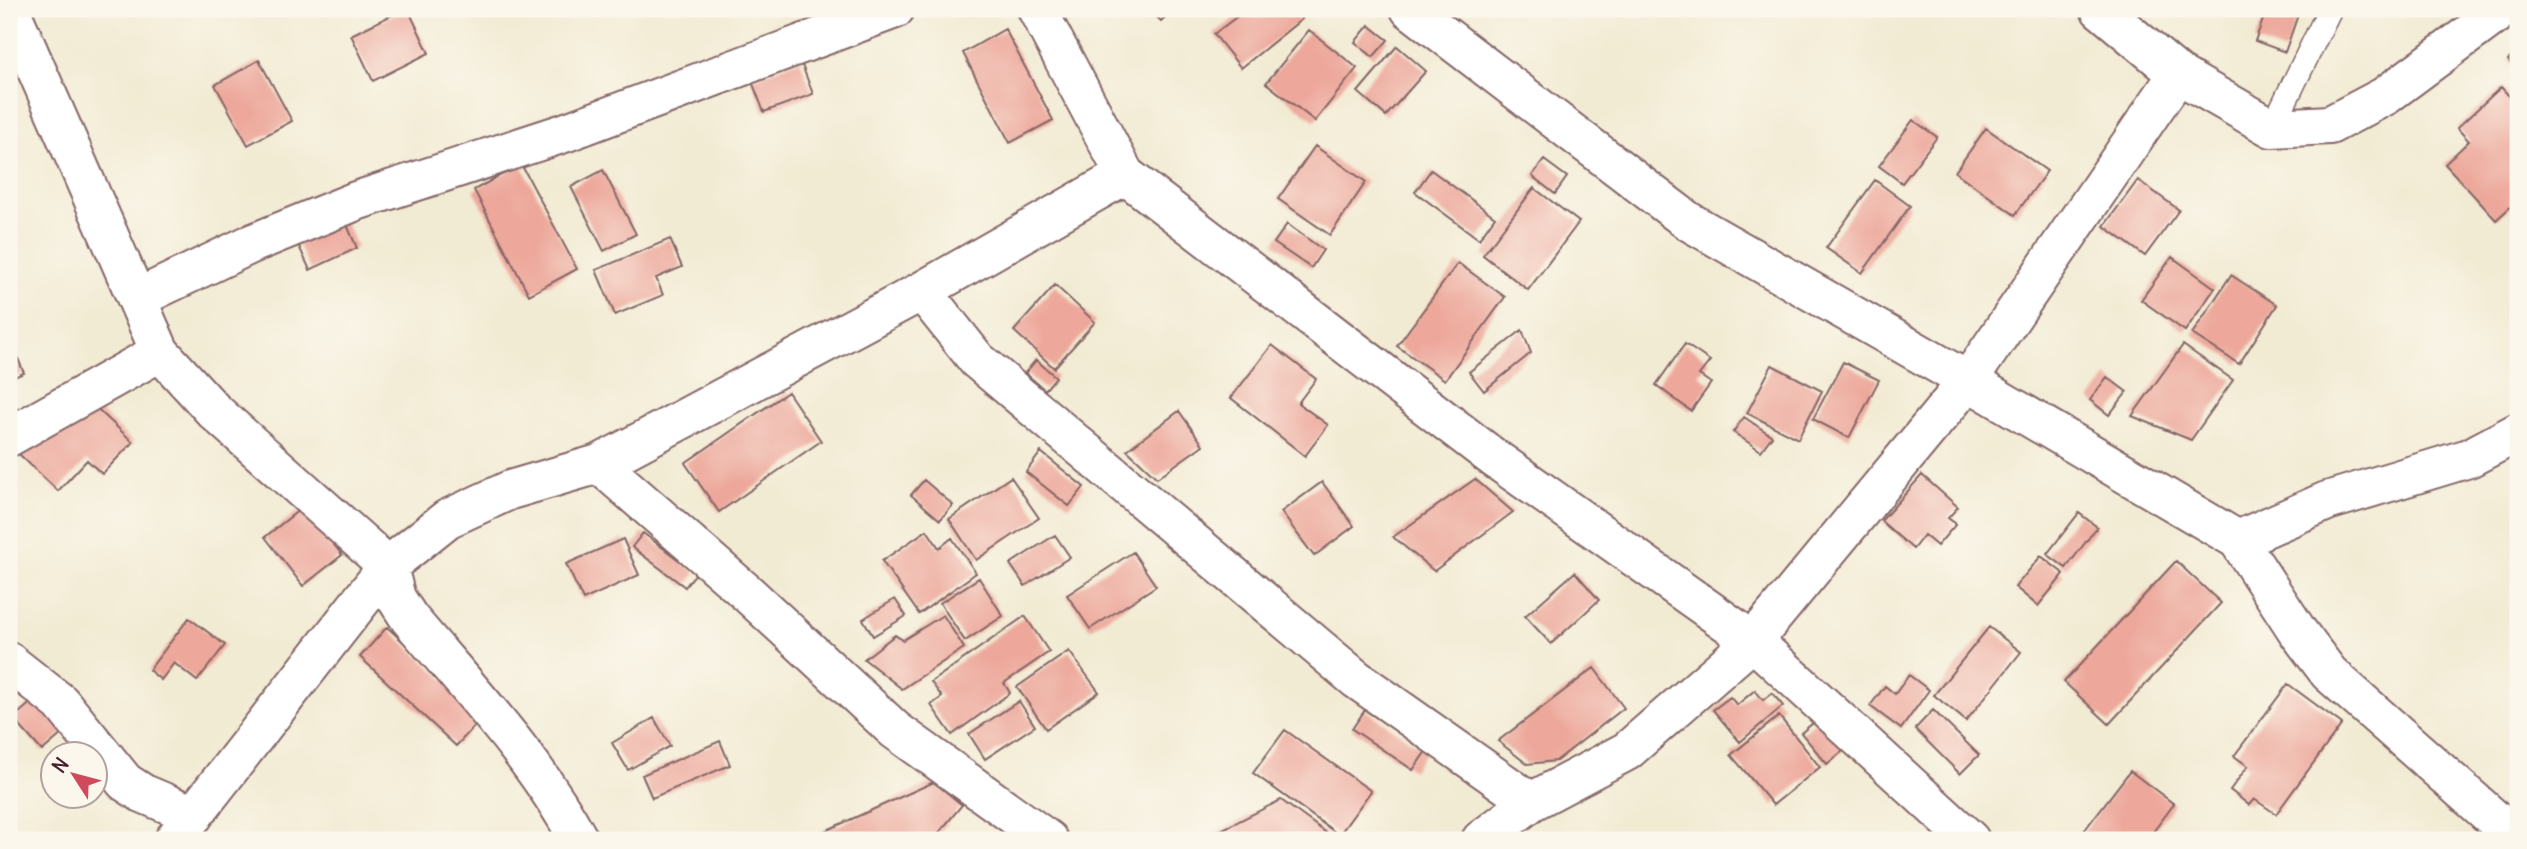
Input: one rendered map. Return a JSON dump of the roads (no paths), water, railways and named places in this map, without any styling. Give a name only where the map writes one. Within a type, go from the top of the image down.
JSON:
[{"type":"street","points":[[11,9],[160,352],[214,411],[388,566],[396,598],[409,618],[522,753],[559,803],[579,840]]},
{"type":"street","points":[[138,298],[251,244],[356,201],[564,133],[895,9]]},
{"type":"street","points":[[1037,9],[1125,175],[1494,458],[1753,641],[1969,840]]},
{"type":"street","points":[[1410,9],[1688,221],[2238,540],[2298,632],[2329,673],[2518,840]]},
{"type":"street","points":[[2100,9],[2178,74],[2272,128],[2330,125],[2385,96],[2503,9]]},
{"type":"street","points":[[1481,840],[1531,802],[1627,751],[1753,641],[1968,381],[2178,74]]},
{"type":"street","points":[[9,662],[61,703],[125,782],[184,827],[388,566],[447,519],[510,490],[599,464],[922,291],[1125,175]]},
{"type":"street","points":[[922,291],[977,359],[1335,662],[1531,802]]},
{"type":"street","points":[[9,437],[160,352]]},
{"type":"street","points":[[2238,540],[2327,501],[2469,458],[2518,432]]},
{"type":"street","points":[[599,464],[746,592],[895,730],[1048,840]]},
{"type":"lane","points":[[2272,128],[2330,9]]}]
